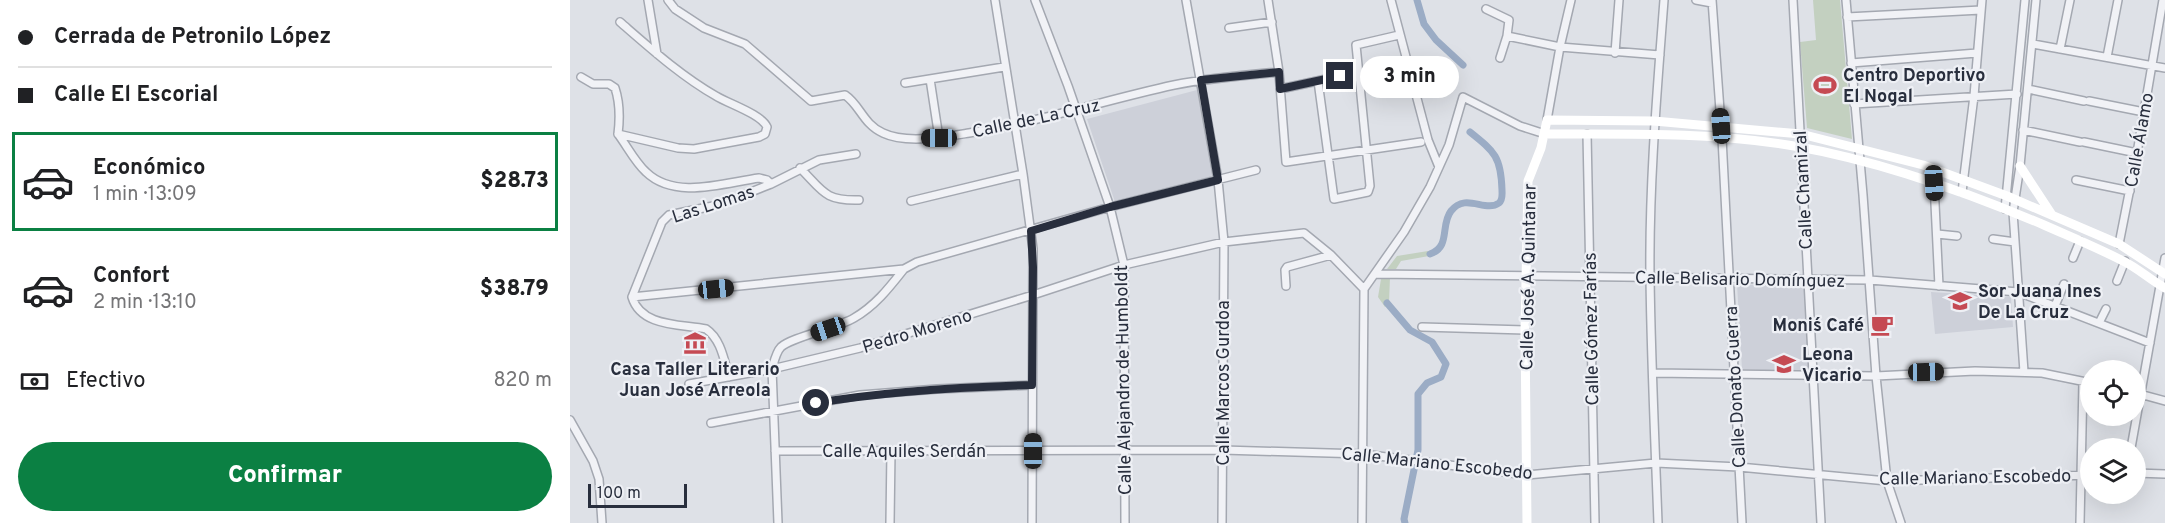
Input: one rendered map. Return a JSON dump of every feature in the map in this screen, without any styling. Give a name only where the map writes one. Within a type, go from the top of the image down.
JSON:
[{"type":"street","points":[[648,0],[657,54]]},
{"type":"street","name":"Calle de La Cruz","points":[[668,0],[675,9],[704,28],[745,44],[811,101],[845,95],[850,98],[871,127],[897,138],[939,138],[1015,126],[1201,80],[1279,72]]},
{"type":"street","points":[[995,0],[1031,231],[1032,523]]},
{"type":"street","name":"Calle Alejandro de Humboldt","points":[[1035,0],[1077,110],[1110,207],[1124,265],[1125,523]]},
{"type":"street","name":"Calle Marcos Gurdoa","points":[[1186,0],[1218,180],[1224,242],[1222,523]]},
{"type":"street","points":[[1268,0],[1279,72],[1286,162],[1420,142]]},
{"type":"street","points":[[1391,0],[1428,140],[1439,168]]},
{"type":"street","name":"Calle José A. Quintanar","points":[[1527,523],[1525,330],[1528,181],[1545,134],[1560,47],[1571,0]]},
{"type":"street","points":[[1615,53],[1619,0]]},
{"type":"street","points":[[1658,523],[1650,278],[1654,121],[1664,0]]},
{"type":"street","points":[[1696,0],[1712,1]]},
{"type":"street","name":"Calle Chamizal","points":[[1793,0],[1821,523]]},
{"type":"street","points":[[1846,0],[1876,376],[1887,481],[1901,523]]},
{"type":"street","points":[[1962,192],[1974,96],[1982,0]]},
{"type":"street","points":[[2024,372],[2015,242],[2009,210],[2025,0]]},
{"type":"street","points":[[2011,198],[2020,166],[2036,0]]},
{"type":"street","points":[[2060,49],[2070,0]]},
{"type":"street","points":[[2106,57],[2118,0]]},
{"type":"street","name":"Calle Álamo","points":[[2119,244],[2163,0]]},
{"type":"street","name":"Calle Donato Guerra","points":[[1712,1],[1722,138],[1742,523]]},
{"type":"street","points":[[1486,9],[1509,20],[1500,58]]},
{"type":"street","points":[[1847,17],[1981,10]]},
{"type":"street","points":[[618,134],[678,148],[694,149],[759,137],[767,130],[766,123],[762,120],[715,96],[657,54],[620,22]]},
{"type":"street","points":[[1229,28],[1272,22]]},
{"type":"street","points":[[1318,81],[1334,199],[1368,192],[1370,186],[1356,45],[1399,35]]},
{"type":"street","points":[[1507,36],[1560,47],[1660,55]]},
{"type":"street","points":[[2033,44],[2165,68]]},
{"type":"street","points":[[1851,63],[1977,53]]},
{"type":"street","points":[[905,83],[1004,67]]},
{"type":"street","points":[[1280,89],[1359,72]]},
{"type":"street","points":[[581,77],[592,84],[609,84],[615,88],[620,116],[618,134],[645,172],[661,184],[672,188],[688,188],[759,178],[771,184]]},
{"type":"street","points":[[930,79],[939,138]]},
{"type":"street","points":[[2028,90],[2144,112]]},
{"type":"street","points":[[1854,104],[2017,94]]},
{"type":"street","points":[[1362,523],[1364,289],[1404,232],[1439,168],[1449,145],[1463,97],[1520,126],[1545,134],[1722,138],[1801,148],[1859,162],[1934,183],[2009,210],[2125,261],[2163,286]]},
{"type":"street","points":[[1547,120],[1654,121],[1801,134],[1923,165],[2011,198],[2119,244],[2164,274]]},
{"type":"street","points":[[2023,129],[2137,153]]},
{"type":"street","name":"Calle Gómez Farías","points":[[1587,134],[1595,523]]},
{"type":"street","points":[[856,154],[819,160],[800,168],[835,200],[859,200]]},
{"type":"street","points":[[2020,166],[2052,215]]},
{"type":"street","name":"Las Lomas","points":[[632,297],[662,222],[669,215],[713,206],[771,184],[800,168]]},
{"type":"street","points":[[778,523],[772,369],[782,347],[856,316],[876,302],[904,269],[917,262],[1110,207],[1256,170]]},
{"type":"street","points":[[911,201],[1023,174]]},
{"type":"street","points":[[2076,180],[2130,191]]},
{"type":"street","points":[[1934,183],[1939,286]]},
{"type":"street","points":[[1033,295],[1124,265],[1224,242],[1304,233],[1331,255],[1364,289]]},
{"type":"street","points":[[1937,234],[1957,236]]},
{"type":"street","points":[[1993,240],[2015,242]]},
{"type":"street","points":[[2073,258],[2080,241]]},
{"type":"street","points":[[1286,286],[1285,270],[1287,267],[1331,255]]},
{"type":"street","points":[[2136,268],[2140,258]]},
{"type":"street","points":[[2146,360],[2163,286],[2165,258]]},
{"type":"street","points":[[2117,280],[2125,261]]},
{"type":"street","points":[[729,377],[718,341],[713,334],[706,329],[654,321],[635,307],[632,297],[904,269]]},
{"type":"street","name":"Calle Belisario Domínguez","points":[[1375,274],[1870,280],[2018,292],[2150,343]]},
{"type":"street","points":[[2055,306],[2064,284]]},
{"type":"street","name":"Pedro Moreno","points":[[689,384],[772,369],[860,348],[1033,295]]},
{"type":"street","points":[[2099,323],[2106,309]]},
{"type":"street","points":[[1422,327],[1525,330]]},
{"type":"street","points":[[1654,373],[1876,376],[1926,372],[2024,372],[2080,381]]},
{"type":"street","points":[[711,423],[860,395],[1032,385]]},
{"type":"street","points":[[2146,396],[2165,401]]},
{"type":"street","points":[[570,420],[593,461],[599,479],[602,523]]},
{"type":"street","name":"Calle Mariano Escobedo","points":[[1033,451],[1223,450],[1363,454],[1527,475],[1656,463],[1739,467],[1887,481],[2080,475]]},
{"type":"street","name":"Calle Aquiles Serdán","points":[[775,451],[1033,451]]},
{"type":"street","points":[[890,523],[891,451]]},
{"type":"street","points":[[2146,473],[2165,474]]},
{"type":"street","points":[[2080,504],[2080,523]]},
{"type":"shaded area","points":[[1197,90],[1213,176],[1115,202],[1087,119]]},
{"type":"shaded area","points":[[1737,284],[1805,287],[1810,372],[1742,369]]},
{"type":"shaded area","points":[[1931,292],[2011,297],[2013,327],[1935,334]]},
{"type":"green space","name":"Centro Deportivo El Nogal","points":[[1813,0],[1840,0],[1852,139],[1807,128],[1800,42],[1816,40]]},
{"type":"green space","points":[[1428,251],[1429,256],[1401,261],[1396,269],[1387,269],[1397,256]]},
{"type":"green space","points":[[1390,277],[1389,303],[1385,307],[1378,297],[1381,279]]},
{"type":"waterway","points":[[1417,0],[1424,24],[1436,40],[1463,65]]},
{"type":"waterway","points":[[1430,254],[1441,246],[1448,217],[1457,206],[1463,203],[1488,206],[1499,203],[1502,199],[1498,162],[1491,150],[1470,132]]},
{"type":"waterway","points":[[1387,303],[1410,330],[1432,342],[1446,364],[1441,377],[1427,383],[1418,394],[1418,450],[1405,523]]},
{"type":"place","name":"Centro Deportivo El Nogal","points":[[1825,85]]},
{"type":"place","name":"Sor Juana Ines De La Cruz","points":[[1960,301]]},
{"type":"place","name":"Moni´s Café","points":[[1882,325]]},
{"type":"place","name":"Casa Taller Literario Juan José Arreola","points":[[695,343]]},
{"type":"place","name":"Leona Vicario","points":[[1784,364]]},
{"type":"route","points":[[816,403],[860,395],[1032,385],[1033,249],[1031,231],[1110,207],[1218,180],[1201,80],[1279,72],[1280,89],[1340,76]]}]
